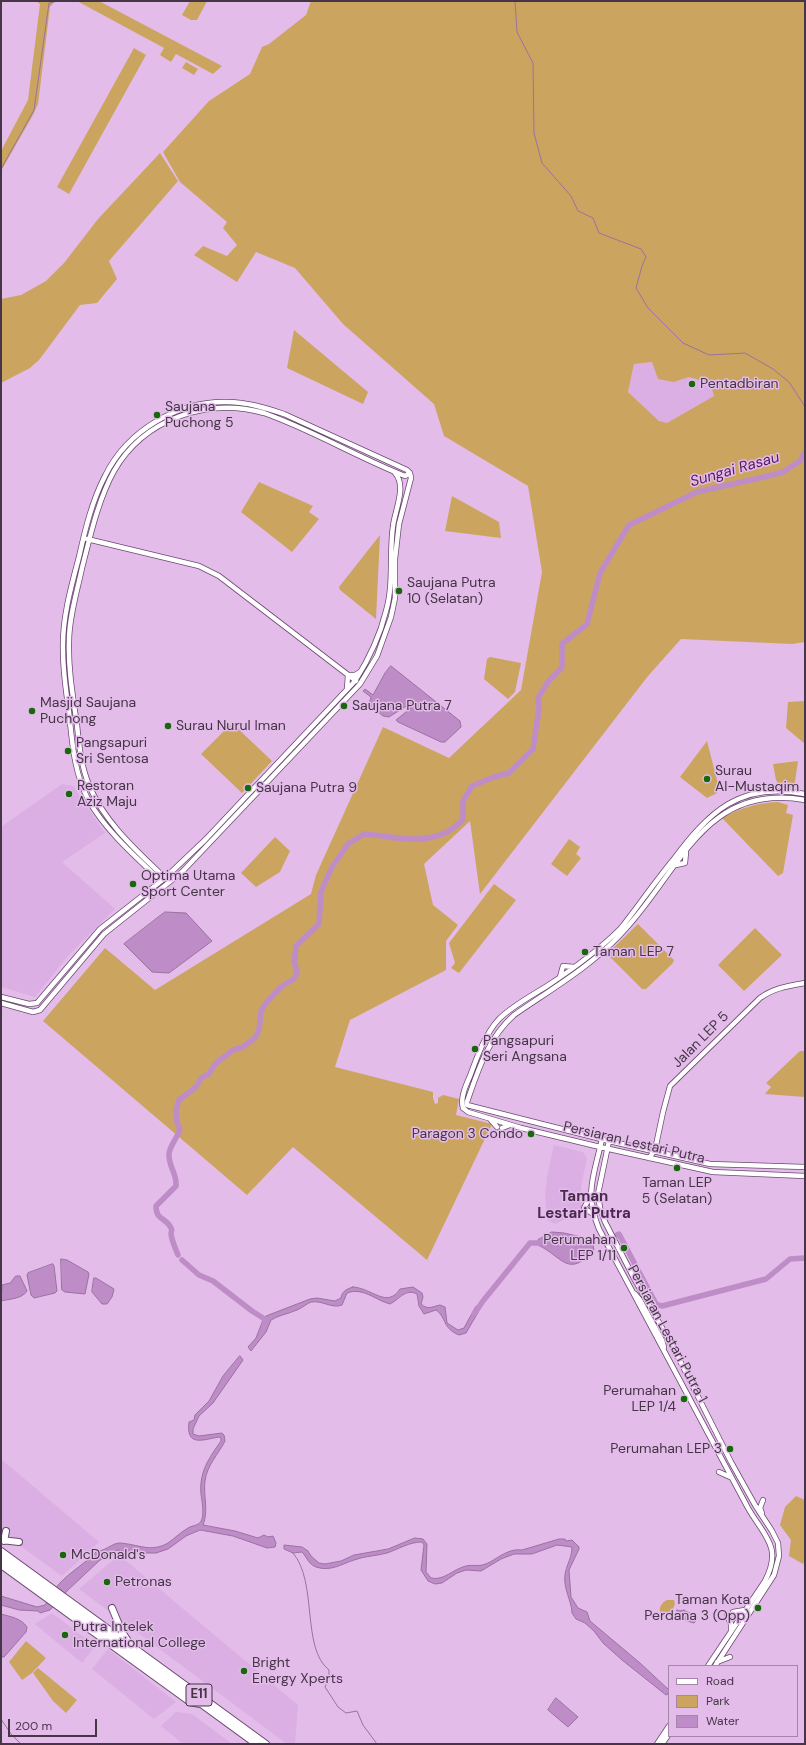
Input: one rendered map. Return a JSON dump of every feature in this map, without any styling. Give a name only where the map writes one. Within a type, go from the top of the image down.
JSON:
[{"type":"highway","points":[[2,1540],[6,1535],[6,1531]]},
{"type":"highway","points":[[2,1540],[19,1542]]},
{"type":"highway","name":"E11","points":[[1,1551],[49,1593],[62,1607],[190,1702],[202,1704],[256,1744]]},
{"type":"highway","name":"E11","points":[[1,1558],[49,1593],[70,1600],[266,1744]]},
{"type":"highway","points":[[1,1566],[49,1593]]},
{"type":"highway","points":[[112,1608],[122,1632],[132,1647]]},
{"type":"street","points":[[1,997],[28,1004],[37,1003],[94,935],[111,919],[152,888],[182,872],[360,684],[376,656],[391,617],[395,598],[395,559],[399,524],[411,478],[410,473],[407,470],[291,417],[264,407],[227,402],[208,403],[188,408],[167,415],[143,431],[124,448],[104,476],[90,516],[83,538],[65,622],[63,650],[66,690],[77,769],[89,801],[109,828],[165,881]]},
{"type":"street","points":[[172,871],[155,872],[113,825],[102,810],[89,786],[83,766],[72,689],[69,641],[71,623],[90,539],[106,488],[114,472],[125,455],[158,427],[170,420],[193,411],[227,407],[251,409],[264,413],[344,447],[394,472],[405,476],[410,473]]},
{"type":"street","points":[[1,1003],[37,1012],[104,934],[161,889],[172,871],[205,840],[355,681],[380,634],[387,610],[393,525],[401,486],[399,479],[394,472]]},
{"type":"street","points":[[83,538],[199,566],[219,576],[360,684]]},
{"type":"street","points":[[348,675],[355,675],[361,672]]},
{"type":"street","points":[[346,690],[348,675]]},
{"type":"street","points":[[805,794],[780,791],[750,795],[726,805],[716,812],[690,836],[621,928],[574,968],[498,1021],[488,1036],[473,1067],[463,1095],[461,1104],[462,1108],[467,1105],[482,1060],[491,1042],[503,1025],[604,951],[630,925],[675,866],[685,864],[687,850],[706,827],[728,810],[744,802],[770,797],[789,797],[805,800]]},
{"type":"street","points":[[152,888],[155,872]]},
{"type":"street","points":[[94,935],[104,934]]},
{"type":"street","points":[[94,935],[96,943]]},
{"type":"street","points":[[559,978],[562,974],[563,966],[574,968]]},
{"type":"street","name":"Jalan LEP 5","points":[[655,1150],[670,1086],[769,991],[805,984]]},
{"type":"street","points":[[470,1094],[471,1102],[475,1108]]},
{"type":"street","name":"Persiaran Lestari Putra","points":[[467,1105],[609,1141],[655,1150],[710,1164],[805,1167]]},
{"type":"street","name":"Persiaran Lestari Putra","points":[[462,1108],[468,1112],[510,1125],[620,1152],[713,1172],[805,1176]]},
{"type":"street","points":[[490,1119],[499,1128],[510,1125]]},
{"type":"street","points":[[597,1159],[602,1139]]},
{"type":"street","name":"Persiaran Lestari Putra 1","points":[[609,1141],[598,1194],[600,1208],[605,1222],[635,1280],[674,1349],[731,1462],[772,1530],[778,1543],[779,1556],[774,1575],[716,1664]]},
{"type":"street","points":[[585,1143],[594,1149],[597,1159]]},
{"type":"street","points":[[649,1158],[655,1150]]},
{"type":"street","points":[[605,1160],[613,1152],[620,1152]]},
{"type":"street","name":"Persiaran Lestari Putra 1","points":[[597,1159],[590,1195],[584,1208],[593,1214],[599,1229],[628,1285],[640,1300],[662,1340],[665,1352],[731,1478],[752,1515],[769,1539],[773,1553],[771,1570],[709,1665]]},
{"type":"street","points":[[719,1472],[731,1478]]},
{"type":"street","points":[[763,1500],[760,1508],[765,1520]]},
{"type":"street","points":[[733,1612],[745,1610]]},
{"type":"street","points":[[727,1615],[731,1624],[730,1632]]},
{"type":"street","points":[[716,1664],[730,1657]]},
{"type":"street","points":[[657,1744],[668,1728]]},
{"type":"street","points":[[662,1744],[668,1735]]},
{"type":"shaded area","points":[[652,362],[674,382],[689,377],[710,383],[714,396],[667,423],[659,421],[628,392],[634,364]]},
{"type":"shaded area","points":[[62,784],[73,786],[105,833],[62,862],[115,909],[68,956],[35,997],[1,987],[1,827]]},
{"type":"shaded area","points":[[554,1145],[583,1152],[587,1158],[580,1197],[582,1211],[555,1224],[547,1220],[545,1197],[547,1176]]},
{"type":"shaded area","points":[[1,1459],[99,1542],[62,1576],[1,1532]]},
{"type":"shaded area","points":[[119,1555],[298,1705],[295,1744],[287,1744],[79,1589]]},
{"type":"shaded area","name":"Putra Intelek International College","points":[[52,1613],[95,1646],[82,1663],[35,1624]]},
{"type":"shaded area","points":[[108,1649],[176,1702],[154,1719],[92,1669]]},
{"type":"shaded area","points":[[176,1712],[192,1714],[232,1744],[183,1744],[161,1726]]},
{"type":"green space","points":[[36,1],[55,1],[50,7],[38,104],[1,171],[1,151],[28,100],[40,4]]},
{"type":"green space","points":[[77,1],[99,1],[222,66],[213,74],[176,54],[171,62],[160,55],[164,48]]},
{"type":"green space","points":[[190,1],[207,1],[197,20],[191,20],[182,15]]},
{"type":"green space","points":[[311,1],[805,1],[805,642],[792,644],[681,639],[648,676],[480,894],[470,821],[424,864],[433,905],[458,925],[446,941],[446,970],[350,1020],[335,1067],[433,1092],[435,1104],[438,1103],[438,1098],[443,1095],[459,1099],[456,1115],[492,1124],[427,1260],[293,1147],[247,1195],[43,1021],[105,948],[155,990],[311,894],[316,875],[383,727],[449,758],[521,690],[542,572],[528,486],[444,436],[434,404],[343,324],[295,268],[256,252],[237,282],[194,255],[203,246],[227,256],[237,245],[223,228],[227,222],[180,182],[163,152],[209,101],[250,74],[262,47],[269,44],[306,15]],"holes":[[[652,362],[658,379],[674,382],[689,377],[710,383],[714,396],[667,423],[659,421],[628,392],[634,364]]]},
{"type":"green space","points":[[134,48],[146,55],[69,194],[57,187]]},
{"type":"green space","points":[[186,62],[198,69],[194,75],[182,68]]},
{"type":"green space","points":[[160,153],[178,181],[109,261],[117,279],[97,303],[80,305],[39,360],[30,368],[1,383],[1,299],[21,295],[46,281],[64,263],[98,219]]},
{"type":"green space","points":[[294,330],[368,392],[363,404],[287,368]]},
{"type":"green space","points":[[259,482],[313,506],[309,512],[319,519],[292,552],[241,512]]},
{"type":"green space","points":[[452,496],[499,522],[501,538],[445,531]]},
{"type":"green space","points":[[380,535],[376,619],[340,590],[339,587]]},
{"type":"green space","points":[[490,657],[521,663],[515,692],[508,699],[484,679],[487,659]]},
{"type":"green space","points":[[805,701],[805,744],[786,728],[788,702]]},
{"type":"green space","points":[[232,723],[272,761],[242,793],[201,754]]},
{"type":"green space","points":[[707,741],[719,788],[717,793],[707,798],[680,777]]},
{"type":"green space","points":[[798,761],[794,788],[780,786],[776,780],[773,764]]},
{"type":"green space","points":[[778,802],[788,805],[786,813],[793,815],[783,873],[778,876],[722,818],[735,811],[749,807]]},
{"type":"green space","points":[[275,837],[290,851],[280,872],[256,887],[241,873]]},
{"type":"green space","points":[[569,839],[580,847],[576,854],[581,858],[567,876],[551,864]]},
{"type":"green space","points":[[494,884],[516,900],[459,973],[451,968],[455,963],[449,943]]},
{"type":"green space","points":[[638,924],[674,960],[673,963],[646,989],[642,989],[607,954]]},
{"type":"green space","points":[[755,928],[782,955],[744,991],[718,965]]},
{"type":"green space","points":[[800,1051],[805,1051],[805,1097],[765,1094],[771,1087],[766,1083]]},
{"type":"green space","points":[[796,1496],[805,1500],[805,1559],[803,1564],[789,1556],[791,1540],[780,1525],[785,1507]]},
{"type":"green space","points":[[667,1600],[674,1600],[675,1604],[671,1613],[664,1615],[661,1614],[660,1608]]},
{"type":"green space","points":[[26,1641],[46,1658],[32,1673],[22,1680],[9,1662]]},
{"type":"green space","points":[[38,1668],[77,1700],[66,1713],[53,1701],[33,1673]]},
{"type":"water","points":[[391,666],[460,721],[461,727],[445,742],[441,742],[396,720],[411,708],[408,705],[389,717],[383,716],[369,704],[371,697],[363,691],[365,689],[373,695],[385,673]]},
{"type":"water","points":[[165,912],[186,913],[212,941],[169,973],[152,972],[124,944]]},
{"type":"water","points":[[552,1232],[586,1238],[590,1245],[593,1245],[594,1250],[585,1259],[578,1263],[566,1263],[538,1245],[538,1240]]},
{"type":"water","points":[[61,1259],[67,1260],[88,1272],[89,1274],[85,1294],[65,1292],[62,1290]]},
{"type":"water","points":[[53,1264],[57,1291],[55,1293],[34,1298],[31,1295],[27,1275],[28,1273]]},
{"type":"water","points":[[16,1276],[20,1276],[27,1291],[22,1296],[1,1301],[2,1285],[10,1283]]},
{"type":"water","points":[[94,1278],[114,1289],[112,1297],[107,1304],[102,1304],[92,1292]]},
{"type":"water","points":[[353,1287],[360,1288],[379,1296],[390,1297],[395,1295],[400,1289],[413,1287],[422,1293],[423,1297],[421,1304],[423,1306],[430,1308],[440,1305],[445,1307],[447,1323],[458,1330],[464,1328],[476,1306],[480,1309],[466,1333],[459,1335],[447,1326],[442,1316],[436,1310],[424,1314],[419,1306],[417,1294],[409,1292],[406,1293],[390,1304],[364,1293],[353,1292],[347,1293],[342,1305],[334,1306],[319,1302],[311,1302],[297,1310],[274,1318],[271,1320],[266,1332],[251,1351],[248,1347],[256,1338],[266,1316],[310,1299],[317,1298],[335,1301],[341,1298],[345,1291]]},
{"type":"water","points":[[240,1356],[243,1360],[213,1403],[199,1416],[193,1429],[193,1434],[199,1436],[222,1433],[225,1441],[210,1465],[206,1475],[206,1514],[203,1525],[235,1531],[258,1538],[264,1535],[268,1537],[273,1536],[276,1543],[275,1547],[267,1548],[233,1536],[200,1530],[186,1536],[168,1549],[156,1553],[133,1553],[117,1550],[111,1556],[100,1560],[68,1590],[50,1610],[40,1613],[38,1611],[19,1610],[1,1605],[1,1596],[37,1607],[45,1605],[59,1584],[97,1551],[120,1543],[150,1548],[162,1546],[183,1531],[200,1523],[203,1513],[201,1486],[203,1472],[209,1459],[221,1441],[221,1438],[201,1440],[193,1439],[190,1435],[189,1422],[194,1420],[195,1415],[209,1401],[223,1376]]},
{"type":"water","points":[[415,1538],[423,1539],[427,1544],[426,1572],[431,1578],[440,1578],[466,1566],[486,1564],[513,1550],[522,1550],[559,1539],[565,1539],[566,1541],[572,1540],[579,1547],[579,1549],[569,1570],[571,1597],[578,1608],[587,1612],[590,1621],[640,1663],[668,1689],[668,1694],[666,1695],[622,1660],[603,1643],[594,1631],[585,1623],[576,1619],[572,1613],[566,1587],[565,1573],[571,1556],[572,1547],[557,1545],[532,1554],[514,1554],[501,1559],[481,1571],[466,1570],[457,1573],[442,1583],[435,1584],[428,1581],[421,1570],[424,1545],[422,1542],[413,1543],[387,1553],[358,1559],[326,1569],[313,1566],[302,1552],[293,1553],[284,1549],[284,1545],[302,1547],[319,1563],[325,1564],[341,1561],[354,1555],[388,1549]]},
{"type":"water","points":[[677,1610],[684,1610],[692,1614],[695,1616],[696,1621],[694,1623],[687,1621],[678,1614]]},
{"type":"water","points":[[1,1614],[19,1620],[27,1627],[26,1632],[4,1657],[1,1657]]},
{"type":"water","points":[[556,1698],[578,1717],[568,1727],[548,1710]]},
{"type":"waterway","points":[[1,169],[34,110],[49,3],[58,1]]},
{"type":"waterway","points":[[515,1],[517,32],[533,63],[534,133],[542,163],[571,196],[578,211],[593,218],[599,233],[641,249],[646,257],[636,288],[648,308],[683,343],[709,355],[745,353],[773,369],[789,382],[805,409]]},
{"type":"waterway","name":"Sungai Rasau","points":[[178,1255],[172,1239],[172,1229],[167,1222],[159,1217],[156,1211],[156,1206],[176,1186],[176,1181],[169,1160],[169,1152],[180,1129],[177,1123],[176,1110],[179,1100],[196,1087],[201,1078],[209,1074],[215,1064],[233,1050],[243,1047],[255,1038],[259,1030],[261,1011],[266,1003],[281,987],[295,978],[297,970],[294,963],[296,946],[319,924],[321,892],[332,867],[348,844],[364,834],[417,839],[438,836],[449,831],[463,819],[463,801],[472,786],[509,773],[533,749],[539,709],[538,698],[548,682],[562,667],[562,644],[587,624],[600,573],[629,525],[697,492],[783,472],[800,461],[805,452]]},
{"type":"waterway","points":[[617,1235],[619,1234],[656,1304],[662,1306],[766,1279],[790,1259],[805,1258]]},
{"type":"waterway","points":[[474,1314],[530,1243],[540,1243],[544,1239]]},
{"type":"waterway","name":"Sungai Rasau","points":[[182,1260],[199,1275],[213,1281],[263,1318],[266,1321],[264,1326]]},
{"type":"waterway","points":[[293,1553],[301,1565],[305,1580],[315,1647],[320,1660],[329,1670],[329,1678],[325,1687],[338,1707],[346,1713],[357,1711],[363,1725],[377,1744]]},
{"type":"waterway","points":[[1,1719],[11,1734],[21,1744]]},
{"type":"place","name":"Pentadbiran","points":[[692,384]]},
{"type":"place","name":"Saujana Puchong 5","points":[[157,415]]},
{"type":"place","name":"Saujana Putra 10 (Selatan)","points":[[399,591]]},
{"type":"place","name":"Saujana Putra 7","points":[[344,706]]},
{"type":"place","name":"Masjid Saujana Puchong","points":[[32,711]]},
{"type":"place","name":"Surau Nurul Iman","points":[[168,726]]},
{"type":"place","name":"Pangsapuri Sri Sentosa","points":[[68,751]]},
{"type":"place","name":"Surau Al-Mustaqim","points":[[707,779]]},
{"type":"place","name":"Saujana Putra 9","points":[[248,788]]},
{"type":"place","name":"Restoran Aziz Maju","points":[[69,794]]},
{"type":"place","name":"Optima Utama Sport Center","points":[[133,884]]},
{"type":"place","name":"Taman LEP 7","points":[[585,952]]},
{"type":"place","name":"Pangsapuri Seri Angsana","points":[[475,1049]]},
{"type":"place","name":"Paragon 3 Condo","points":[[531,1134]]},
{"type":"place","name":"Taman LEP 5 (Selatan)","points":[[677,1168]]},
{"type":"place","name":"Perumahan LEP 1/11","points":[[624,1248]]},
{"type":"place","name":"Perumahan LEP 1/4","points":[[684,1399]]},
{"type":"place","name":"Perumahan LEP 3","points":[[730,1449]]},
{"type":"place","name":"McDonald's","points":[[63,1555]]},
{"type":"place","name":"Petronas","points":[[107,1582]]},
{"type":"place","name":"Taman Kota Perdana 3 (Opp)","points":[[758,1608]]},
{"type":"place","name":"Putra Intelek International College","points":[[65,1635]]},
{"type":"place","name":"Bright Energy Xperts","points":[[244,1671]]},
{"type":"district","name":"Taman Lestari Putra","points":[[584,1206]]}]
